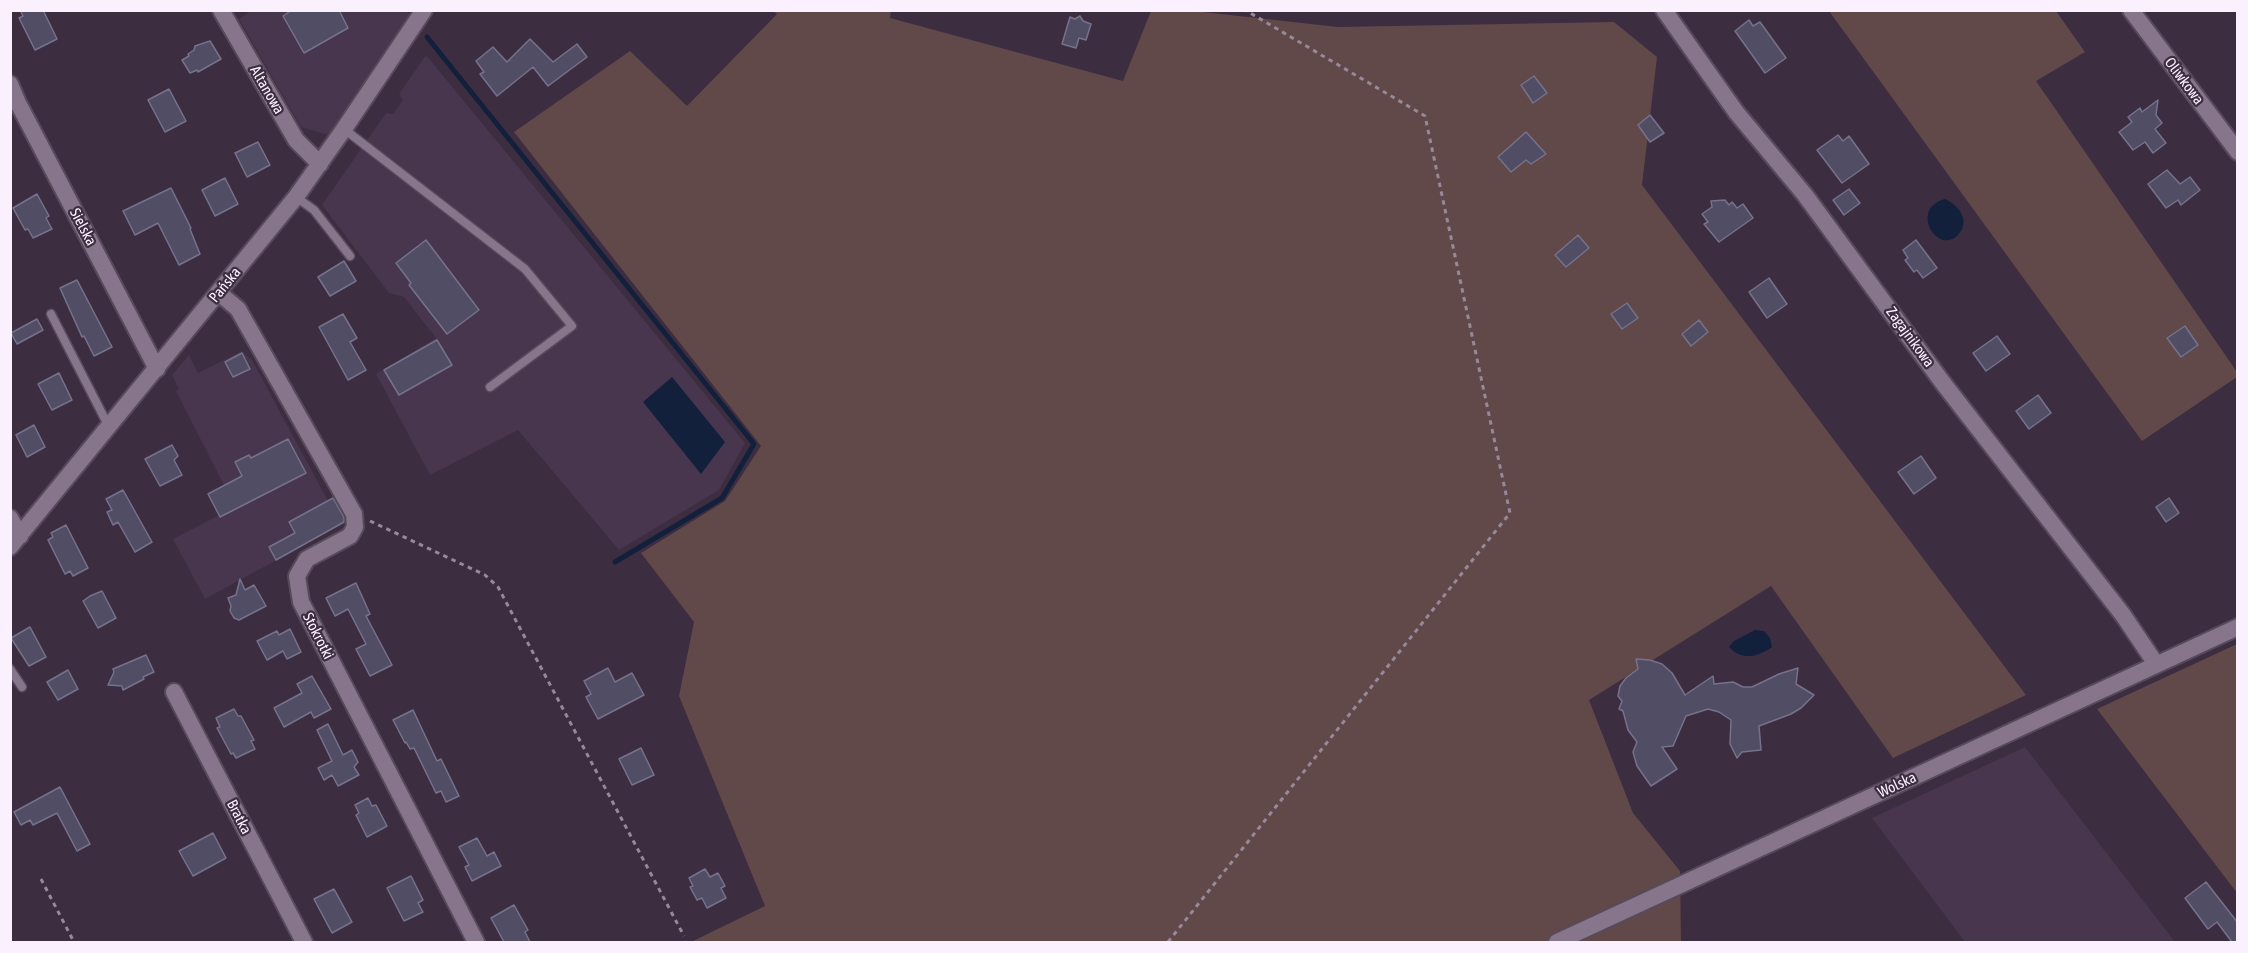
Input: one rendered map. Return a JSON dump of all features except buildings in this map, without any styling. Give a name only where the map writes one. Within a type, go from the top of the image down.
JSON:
[{"type":"street","name":"Altanowa","points":[[221,10],[296,140],[320,164]]},
{"type":"street","name":"Pańska","points":[[15,542],[296,196],[424,10]]},
{"type":"street","name":"Zagajnikowa","points":[[1664,10],[1736,112],[1805,195],[1943,383],[2123,615],[2156,664]]},
{"type":"street","name":"Oliwkowa","points":[[2131,10],[2238,152]]},
{"type":"street","name":"Sielska","points":[[10,84],[157,369]]},
{"type":"street","points":[[219,293],[238,309],[354,514]]},
{"type":"street","name":"Stokrotki","points":[[354,514],[355,527],[350,536],[307,559],[297,576],[301,602],[476,942]]},
{"type":"street","points":[[10,518],[15,542]]},
{"type":"street","name":"Wolska","points":[[1557,942],[2238,627]]},
{"type":"street","name":"Bratka","points":[[174,692],[304,942]]},
{"type":"lane","points":[[344,129],[525,269],[572,326],[489,387]]},
{"type":"lane","points":[[296,196],[314,210],[350,256]]},
{"type":"lane","points":[[51,314],[109,428]]},
{"type":"lane","points":[[10,669],[22,687]]},
{"type":"path","points":[[1168,942],[1510,513],[1425,116],[1245,10]]},
{"type":"path","points":[[354,514],[485,575],[498,587],[684,936]]},
{"type":"path","points":[[41,879],[74,942]]},
{"type":"shaded area","points":[[252,10],[406,10],[410,15],[328,135],[301,127],[239,19]]},
{"type":"shaded area","points":[[773,11],[891,11],[890,18],[1123,81],[1151,11],[1194,11],[1338,27],[1614,22],[1657,57],[1642,185],[2026,695],[1893,758],[1771,586],[1589,700],[1633,813],[1680,871],[1681,942],[691,942],[765,906],[679,696],[694,622],[641,553],[725,501],[761,446],[514,132],[630,51],[687,106],[777,14]]},
{"type":"shaded area","points":[[1829,11],[2056,11],[2085,52],[2036,81],[2237,372],[2237,377],[2142,441]]},
{"type":"shaded area","points":[[426,55],[745,443],[719,490],[619,550],[518,430],[430,475],[376,374],[436,338],[404,297],[389,293],[322,205],[386,113],[393,114],[403,100],[399,94]]},
{"type":"shaded area","points":[[242,351],[252,360],[341,525],[205,599],[173,539],[235,507],[176,391],[179,389],[172,375],[189,355],[198,373]]},
{"type":"shaded area","points":[[2237,644],[2237,893],[2097,709]]},
{"type":"shaded area","points":[[2025,747],[2175,942],[1965,942],[1872,818]]},
{"type":"water","points":[[1945,199],[1959,209],[1963,219],[1962,230],[1950,240],[1942,240],[1935,235],[1928,220],[1929,211],[1934,204]]},
{"type":"water","points":[[672,377],[725,442],[701,474],[643,402]]},
{"type":"water","points":[[1755,630],[1764,631],[1770,638],[1772,647],[1756,655],[1745,656],[1729,647],[1734,641]]},
{"type":"waterway","points":[[427,37],[754,444],[722,498],[615,562]]}]
